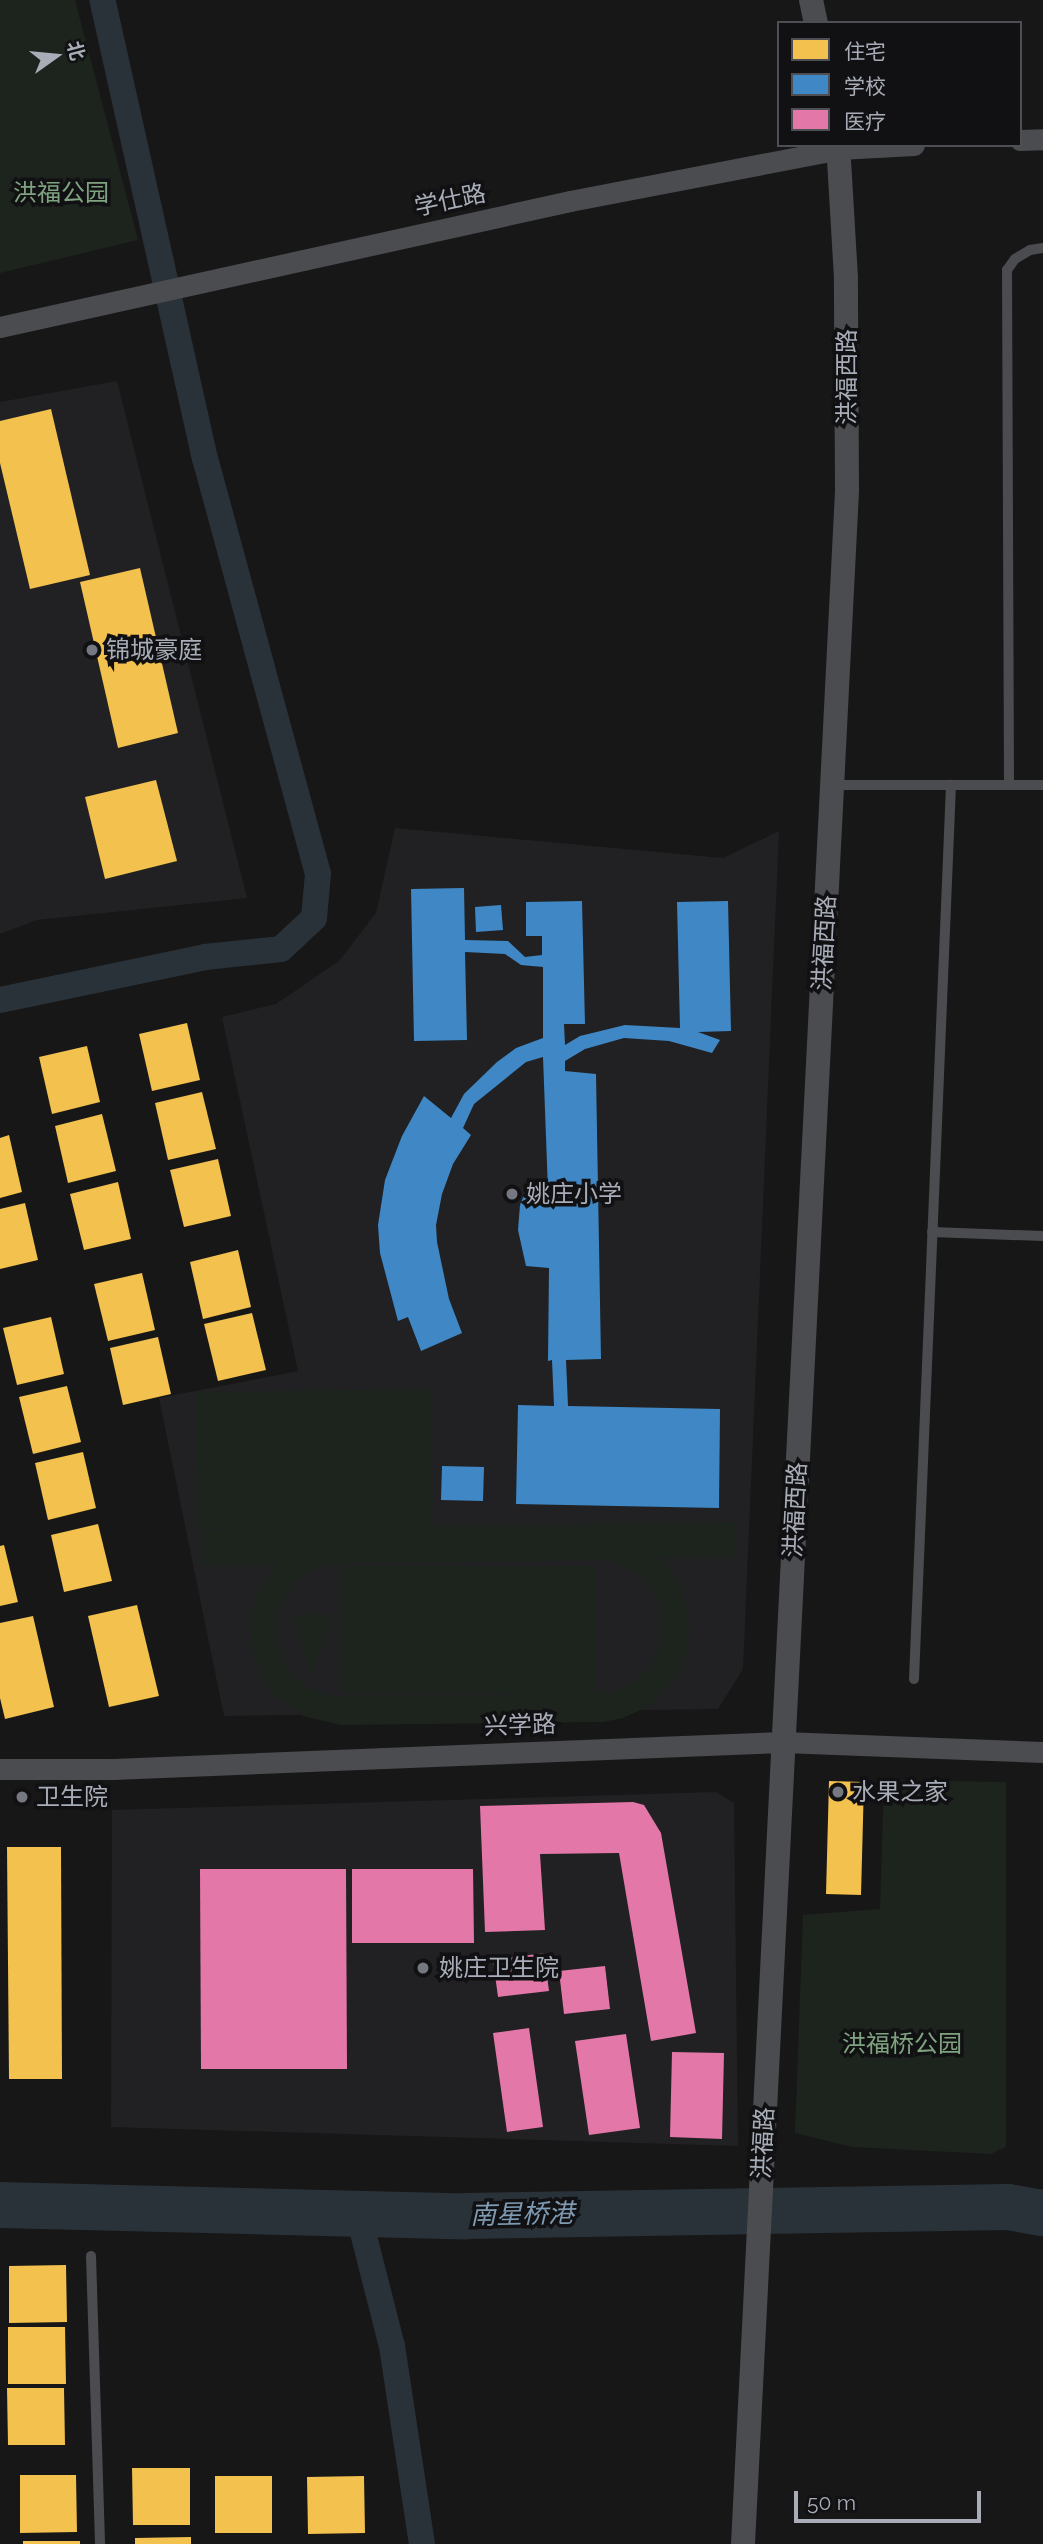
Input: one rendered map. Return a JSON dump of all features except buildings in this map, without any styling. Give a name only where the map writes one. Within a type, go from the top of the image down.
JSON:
[{"type":"street","points":[[811,0],[816,21]]},
{"type":"street","points":[[1022,140],[1043,139]]},
{"type":"street","name":"学仕路","points":[[0,327],[570,201],[839,147]]},
{"type":"street","name":"洪福西路","points":[[783,1742],[848,490],[846,278],[839,147]]},
{"type":"street","name":"兴学路","points":[[0,1769],[113,1769],[783,1742],[1043,1752]]},
{"type":"street","name":"洪福路","points":[[743,2544],[783,1742]]},
{"type":"lane","points":[[1009,785],[1007,270],[1015,259],[1030,250],[1043,248]]},
{"type":"lane","points":[[832,785],[1043,785]]},
{"type":"lane","points":[[914,1679],[951,785]]},
{"type":"lane","points":[[932,1232],[1043,1236]]},
{"type":"lane","points":[[91,2256],[100,2544]]},
{"type":"shaded area","name":"锦城豪庭","points":[[117,381],[247,898],[37,920],[0,934],[0,402]]},
{"type":"shaded area","name":"姚庄小学","points":[[395,828],[723,858],[779,831],[743,1669],[718,1709],[224,1716],[159,1398],[298,1371],[222,1017],[276,1004],[339,961],[376,913]]},
{"type":"shaded area","name":"姚庄卫生院","points":[[716,1792],[734,1803],[738,2146],[111,2127],[112,1810]]},
{"type":"green space","name":"洪福公园","points":[[0,0],[75,0],[138,240],[0,273]]},
{"type":"green space","points":[[431,1389],[433,1526],[736,1522],[736,1557],[660,1558],[683,1591],[690,1630],[687,1650],[676,1677],[649,1706],[623,1718],[603,1722],[341,1725],[303,1716],[279,1699],[266,1684],[253,1657],[250,1618],[259,1590],[277,1564],[201,1564],[201,1530],[232,1529],[197,1528],[195,1392]],"holes":[[[605,1560],[631,1569],[647,1583],[658,1601],[663,1628],[659,1649],[649,1667],[634,1682],[615,1691],[596,1693],[596,1566],[343,1566],[343,1693],[589,1694],[333,1697],[296,1679],[284,1662],[277,1642],[277,1614],[289,1589],[311,1571],[330,1564]]]},
{"type":"green space","points":[[308,1614],[334,1615],[312,1673],[292,1618]]},
{"type":"green space","name":"洪福桥公园","points":[[884,1780],[1006,1782],[1006,2147],[991,2154],[852,2147],[795,2133],[803,1915],[880,1909]]},
{"type":"waterway","points":[[0,1000],[205,957],[281,949],[314,918],[318,874],[205,459],[102,0]]},
{"type":"waterway","name":"南星桥港","points":[[0,2205],[466,2216],[1008,2207],[1043,2213]]},
{"type":"waterway","points":[[358,2213],[392,2346],[422,2544]]},
{"type":"place","name":"锦城豪庭","points":[[92,650]]},
{"type":"place","name":"姚庄小学","points":[[512,1194]]},
{"type":"place","name":"水果之家","points":[[838,1792]]},
{"type":"place","name":"卫生院","points":[[22,1797]]},
{"type":"place","name":"姚庄卫生院","points":[[423,1968]]}]
